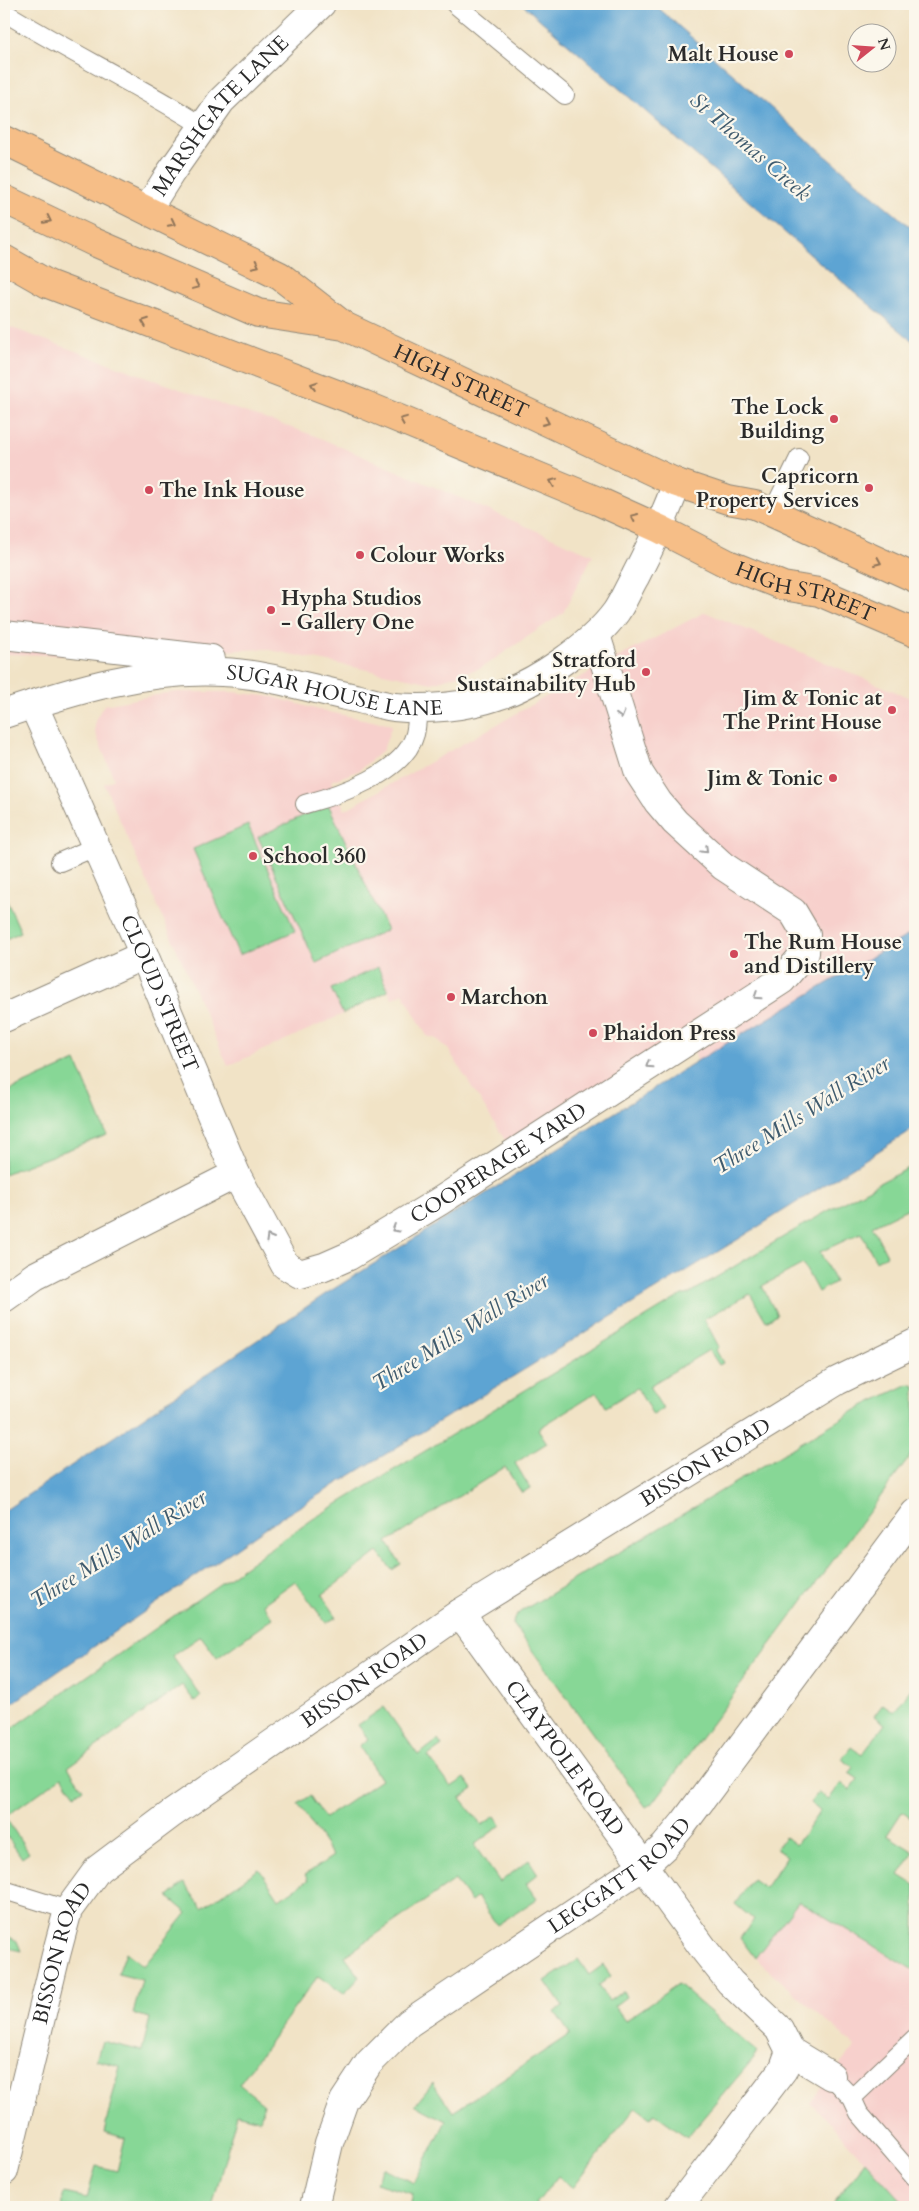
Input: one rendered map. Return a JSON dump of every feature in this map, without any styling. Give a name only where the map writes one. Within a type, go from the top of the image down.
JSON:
[{"type":"main road","points":[[4,140],[280,276],[344,326]]},
{"type":"main road","name":"HIGH STREET","points":[[4,199],[94,242],[258,314],[344,326],[677,483],[728,500],[755,505],[915,578]]},
{"type":"main road","name":"HIGH STREET","points":[[4,259],[48,284],[363,404],[598,501],[660,529],[728,564],[783,586],[819,592],[915,633]]},
{"type":"main road","points":[[4,274],[48,284]]},
{"type":"street","name":"MARSHGATE LANE","points":[[147,210],[222,100],[321,4]]},
{"type":"street","name":"SUGAR HOUSE LANE","points":[[4,714],[100,684],[188,671],[224,672],[268,678],[392,707],[418,708],[463,704],[497,696],[524,684],[563,661],[596,635],[617,611],[660,529],[677,483]]},
{"type":"street","points":[[4,635],[200,657],[270,669],[268,678]]},
{"type":"street","name":"COOPERAGE YARD","points":[[300,1274],[324,1267],[354,1254],[440,1201],[782,980],[805,953],[806,934],[793,912],[723,866],[675,822],[658,802],[639,773],[596,635]]},
{"type":"street","name":"CLOUD STREET","points":[[33,704],[144,955],[236,1174],[285,1265],[300,1274]]},
{"type":"street","points":[[4,1018],[144,955]]},
{"type":"street","points":[[4,1298],[35,1276],[236,1174]]},
{"type":"street","name":"BISSON ROAD","points":[[4,2171],[68,1910],[98,1869],[170,1815],[460,1614],[837,1381],[915,1343]]},
{"type":"street","name":"LEGGATT ROAD","points":[[314,2207],[329,2143],[344,2101],[370,2062],[409,2023],[643,1866],[665,1846],[915,1513]]},
{"type":"street","name":"CLAYPOLE ROAD","points":[[460,1614],[643,1866],[730,1982],[779,2029],[790,2051]]},
{"type":"street","points":[[678,2207],[783,2070],[790,2051],[831,2076]]},
{"type":"lane","points":[[455,4],[565,95]]},
{"type":"lane","points":[[4,12],[47,38],[175,108],[203,126]]},
{"type":"lane","points":[[772,513],[799,458]]},
{"type":"lane","points":[[305,804],[337,796],[365,782],[398,761],[414,736],[418,708]]},
{"type":"lane","points":[[60,862],[95,846]]},
{"type":"lane","points":[[4,1890],[68,1910]]},
{"type":"lane","points":[[852,2098],[915,2038]]},
{"type":"lane","points":[[831,2076],[852,2098],[859,2113],[915,2178]]},
{"type":"shaded area","points":[[4,325],[229,407],[313,435],[593,555],[563,613],[481,668],[432,683],[265,649],[106,656],[4,654]]},
{"type":"shaded area","points":[[705,612],[915,700],[915,931],[697,1061],[691,1039],[513,1153],[448,1049],[437,1039],[427,1036],[403,993],[392,999],[388,991],[352,1010],[228,1066],[104,784],[114,779],[95,732],[95,720],[104,705],[173,692],[233,692],[273,697],[319,710],[392,725],[383,750],[358,771],[331,781],[345,810],[590,672]]},
{"type":"shaded area","points":[[799,1901],[915,1971],[915,2207],[907,2207],[810,2102],[855,2046],[755,1958]]},
{"type":"green space","points":[[328,804],[387,930],[316,963],[258,837]]},
{"type":"green space","points":[[248,825],[295,931],[239,955],[193,849]]},
{"type":"green space","points":[[4,895],[21,932],[4,940]]},
{"type":"green space","points":[[378,967],[388,991],[343,1014],[331,989]]},
{"type":"green space","points":[[76,1061],[107,1135],[4,1174],[4,1093]]},
{"type":"green space","points":[[915,1165],[915,1205],[872,1226],[887,1255],[876,1261],[861,1233],[820,1252],[835,1282],[818,1292],[803,1264],[762,1286],[777,1315],[766,1321],[750,1294],[704,1319],[719,1347],[716,1350],[723,1363],[719,1365],[709,1350],[649,1386],[663,1409],[653,1415],[637,1388],[606,1407],[597,1392],[538,1429],[547,1443],[515,1463],[530,1488],[522,1493],[505,1467],[387,1542],[401,1564],[392,1570],[378,1552],[322,1595],[337,1617],[326,1623],[295,1581],[263,1604],[273,1618],[217,1658],[201,1636],[172,1656],[201,1696],[195,1702],[182,1685],[68,1767],[83,1789],[75,1795],[62,1777],[5,1817],[29,1853],[22,1858],[4,1832],[4,1734],[313,1519],[682,1295],[687,1295],[828,1211]]},
{"type":"green space","points":[[909,1384],[915,1386],[915,1450],[653,1803],[646,1807],[513,1624],[514,1618],[520,1612],[859,1408]]},
{"type":"green space","points":[[915,1683],[915,1821],[902,1812],[887,1835],[914,1852],[899,1875],[915,1885],[915,1971],[799,1901],[755,1958],[740,1938],[754,1920],[735,1904],[752,1879],[765,1888],[787,1856],[776,1848],[785,1837],[796,1845],[820,1811],[810,1803],[818,1792],[829,1799],[841,1783],[850,1790],[858,1779],[849,1773],[853,1767],[842,1759],[851,1747],[862,1755],[885,1724],[874,1716],[883,1704],[894,1712]]},
{"type":"green space","points":[[384,1707],[418,1755],[438,1740],[442,1746],[428,1756],[451,1787],[465,1778],[473,1789],[460,1798],[482,1825],[495,1816],[501,1825],[474,1845],[500,1882],[529,1860],[538,1874],[526,1884],[537,1899],[497,1925],[477,1897],[471,1902],[455,1880],[345,1956],[360,1977],[344,1994],[318,1976],[239,2084],[264,2104],[260,2120],[237,2114],[212,2207],[61,2207],[64,2193],[87,2198],[96,2166],[117,2171],[125,2138],[104,2132],[120,2066],[96,2060],[102,2041],[142,2051],[150,2018],[133,2014],[142,1980],[118,1974],[126,1952],[144,1966],[187,1913],[168,1897],[184,1883],[202,1908],[259,1869],[279,1899],[308,1880],[305,1875],[333,1856],[298,1804],[310,1796],[325,1818],[381,1780],[359,1746],[368,1739],[358,1725]]},
{"type":"green space","points":[[4,1934],[17,1941],[21,1951],[4,1947]]},
{"type":"green space","points":[[578,1959],[589,1975],[603,1965],[611,1976],[598,1986],[609,2001],[623,1991],[626,1997],[614,2006],[625,2021],[678,1984],[758,2053],[687,2137],[654,2113],[650,2118],[636,2107],[573,2188],[558,2176],[536,2204],[540,2207],[410,2207],[413,2194],[375,2183],[384,2168],[414,2183],[446,2121],[415,2105],[433,2083],[453,2112],[570,2034],[555,2012],[563,2007],[545,1981]]},
{"type":"green space","points":[[865,2161],[907,2207],[831,2207]]},
{"type":"water","name":"St Thomas Creek","points":[[522,4],[654,4],[806,139],[915,231],[915,343],[806,251]]},
{"type":"water","name":"Three Mills Wall River","points":[[915,931],[915,1128],[737,1240],[271,1524],[4,1709],[4,1511],[324,1295],[697,1061]]},
{"type":"place","name":"Malt House","points":[[789,54]]},
{"type":"place","name":"The Lock Building","points":[[834,419]]},
{"type":"place","name":"Capricorn Property Services","points":[[869,488]]},
{"type":"place","name":"The Ink House","points":[[149,490]]},
{"type":"place","name":"Colour Works","points":[[360,555]]},
{"type":"place","name":"Hypha Studios - Gallery One","points":[[271,610]]},
{"type":"place","name":"Stratford Sustainability Hub","points":[[646,672]]},
{"type":"place","name":"Jim & Tonic at The Print House","points":[[892,710]]},
{"type":"place","name":"Jim & Tonic","points":[[833,778]]},
{"type":"place","name":"School 360","points":[[253,856]]},
{"type":"place","name":"The Rum House and Distillery","points":[[734,954]]},
{"type":"place","name":"Marchon","points":[[451,997]]},
{"type":"place","name":"Phaidon Press","points":[[593,1033]]}]
